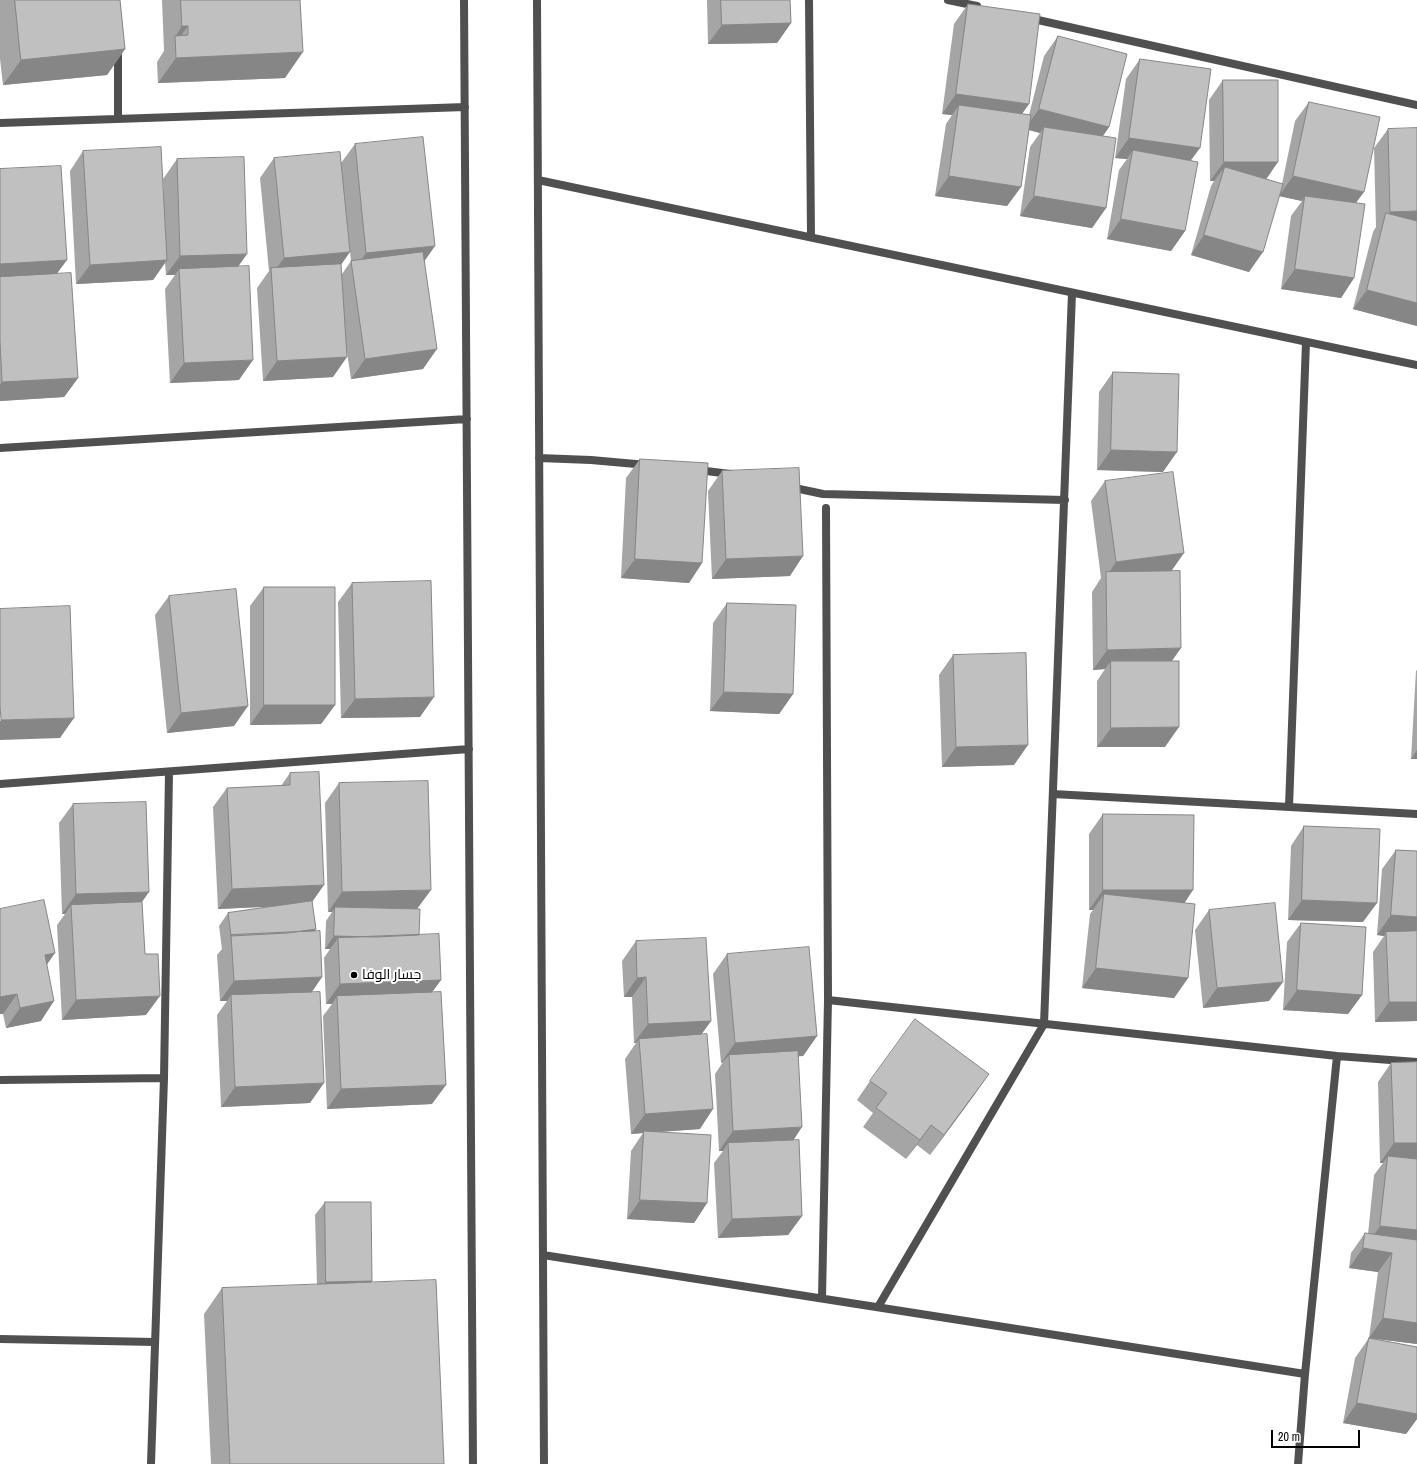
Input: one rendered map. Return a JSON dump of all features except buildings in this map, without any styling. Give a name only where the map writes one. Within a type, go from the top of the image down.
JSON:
[{"type":"street","points":[[464,0],[473,1464]]},
{"type":"street","points":[[537,0],[544,1464]]},
{"type":"street","points":[[809,0],[811,238]]},
{"type":"street","points":[[948,0],[987,9]]},
{"type":"street","points":[[1018,16],[1417,105]]},
{"type":"street","points":[[118,40],[118,119]]},
{"type":"street","points":[[0,123],[465,106]]},
{"type":"street","points":[[538,180],[1417,365]]},
{"type":"street","points":[[878,1307],[1044,1024],[1072,293]]},
{"type":"street","points":[[1289,807],[1306,342]]},
{"type":"street","points":[[0,448],[467,419]]},
{"type":"street","points":[[539,458],[591,460],[654,466]]},
{"type":"street","points":[[686,469],[741,476]]},
{"type":"street","points":[[786,486],[823,494],[1065,500]]},
{"type":"street","points":[[822,1298],[828,1000],[826,508]]},
{"type":"street","points":[[0,784],[469,749]]},
{"type":"street","points":[[151,1464],[164,1078],[169,772]]},
{"type":"street","points":[[1053,794],[1417,814]]},
{"type":"street","points":[[828,1000],[1337,1056],[1417,1062]]},
{"type":"street","points":[[1298,1464],[1305,1374],[1337,1056]]},
{"type":"street","points":[[0,1080],[164,1078]]},
{"type":"street","points":[[543,1254],[1305,1374]]},
{"type":"street","points":[[0,1339],[155,1342]]},
{"type":"place","name":"جسار الوفا","points":[[354,975]]}]
